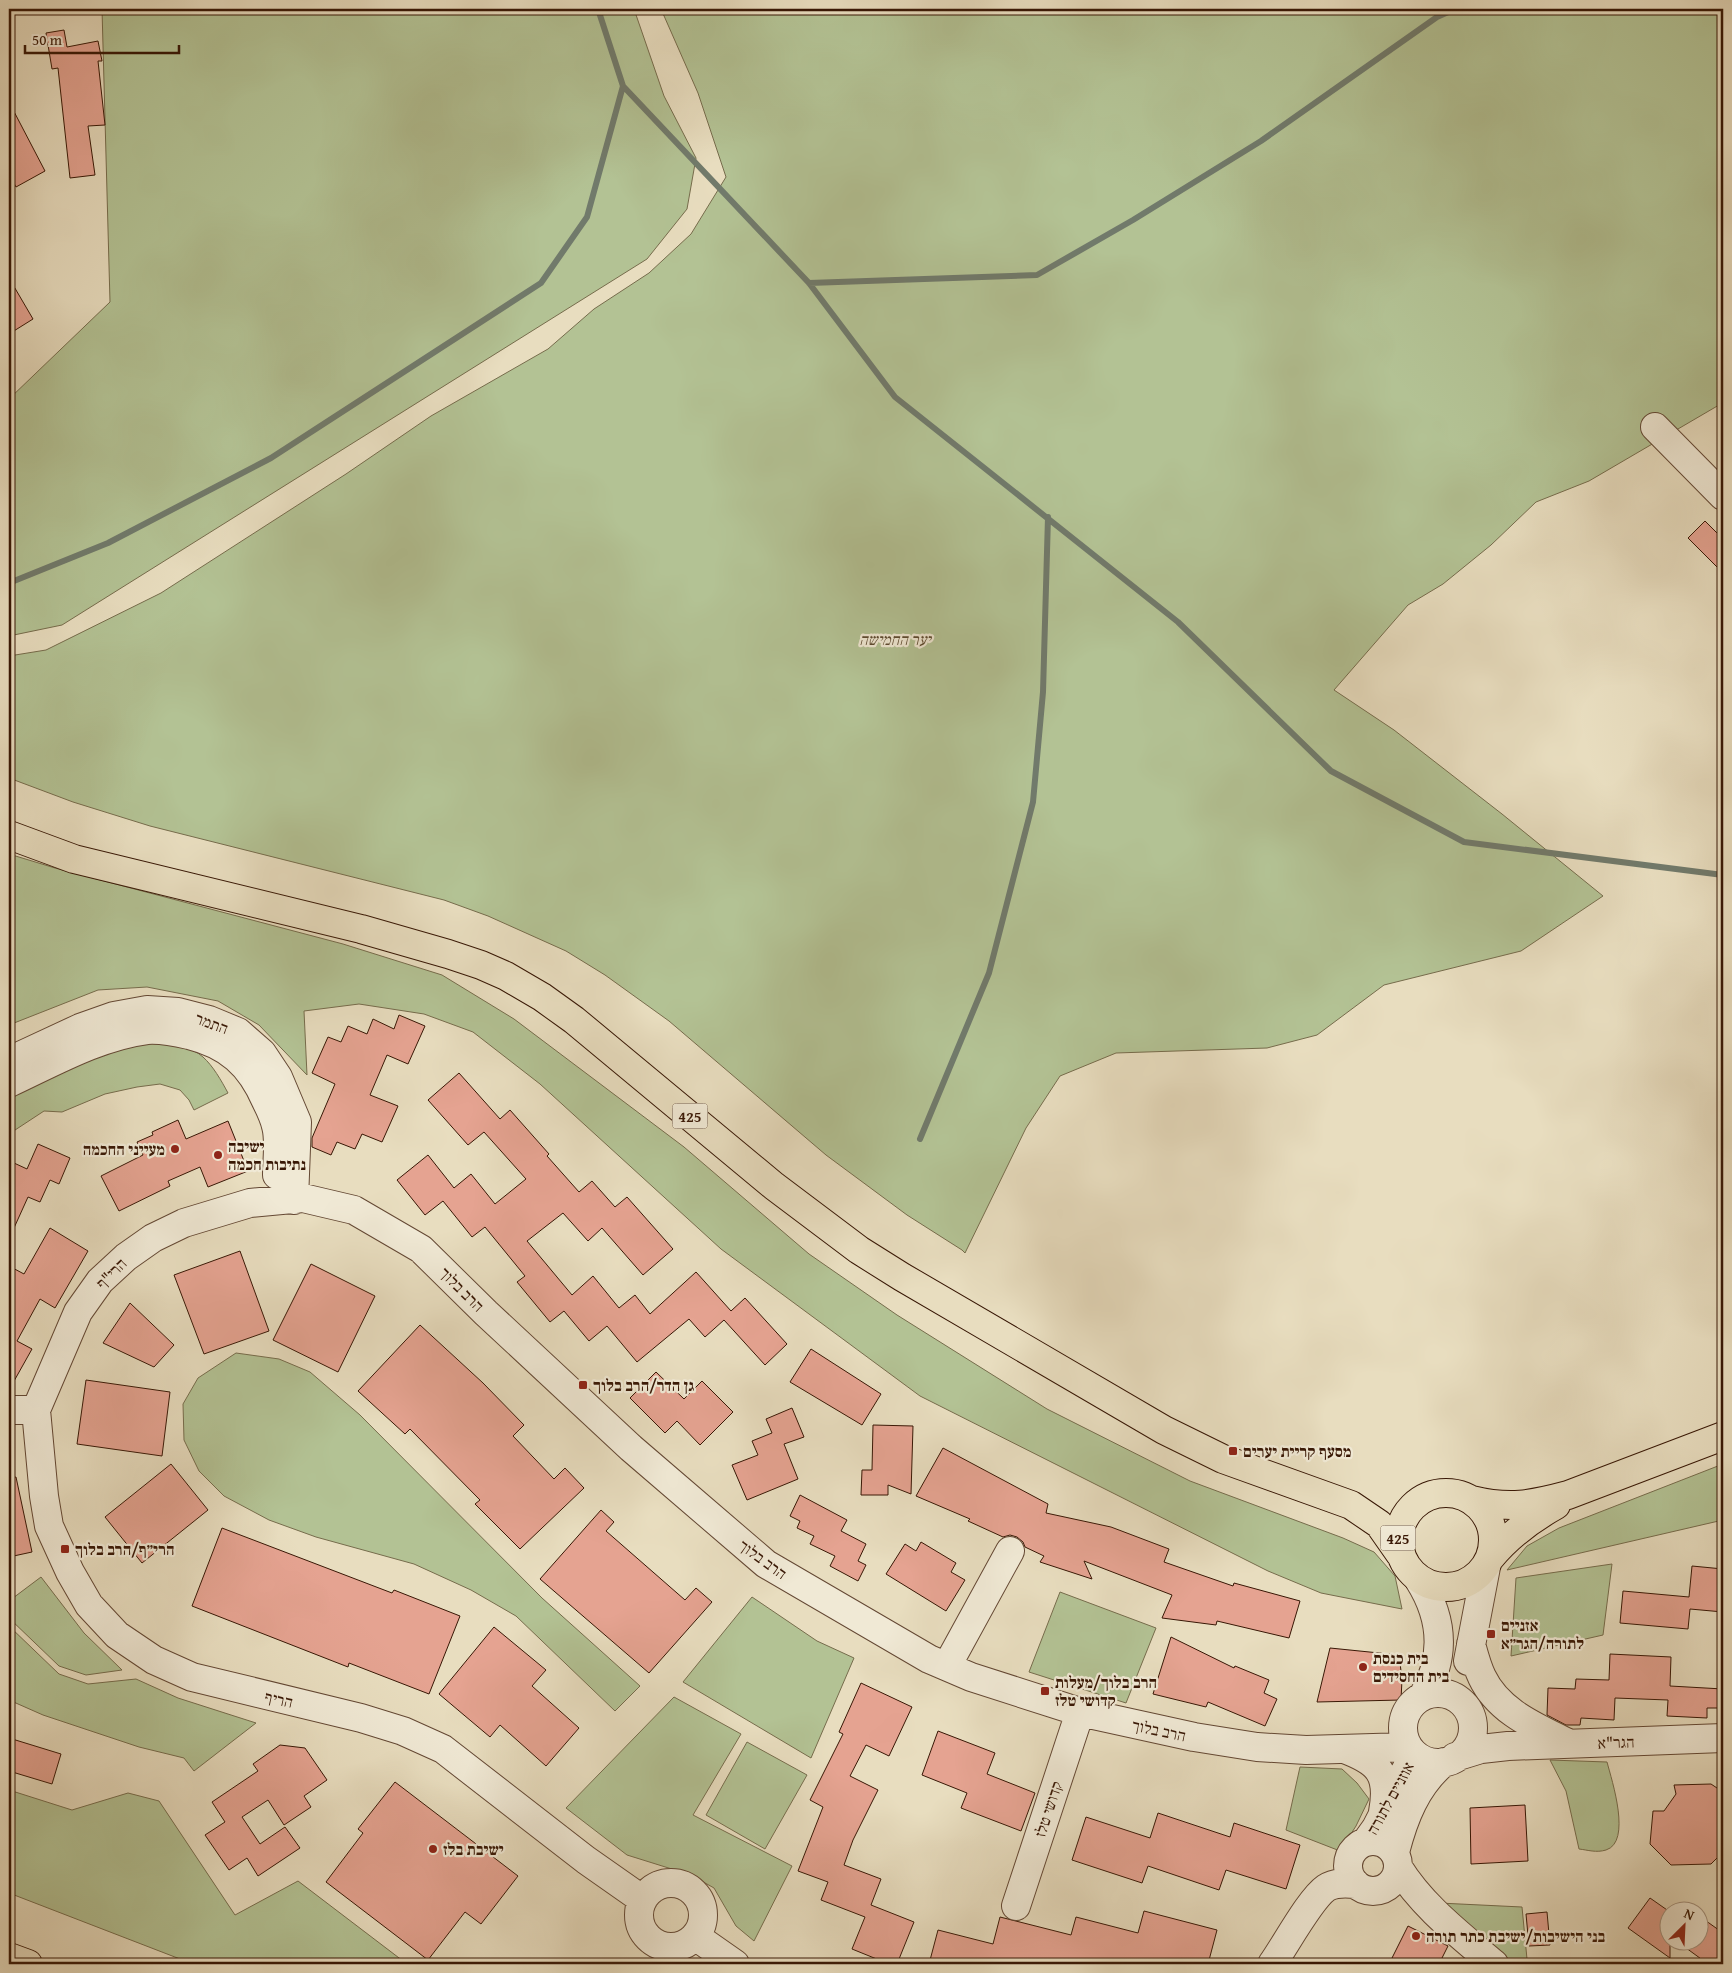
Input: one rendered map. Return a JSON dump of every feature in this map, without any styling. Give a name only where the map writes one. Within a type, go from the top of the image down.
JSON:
[{"type":"main road","name":"425","points":[[9,836],[74,859],[394,938],[481,965],[506,976],[542,997],[574,1020],[818,1221],[895,1273],[1164,1430],[1223,1459],[1329,1496],[1367,1514],[1379,1524],[1400,1554],[1407,1568],[1419,1580],[1432,1586],[1448,1588],[1462,1585],[1475,1578],[1500,1546],[1535,1517],[1590,1486]]},
{"type":"main road","name":"425","points":[[1329,1496],[1398,1504],[1440,1493],[1456,1494],[1493,1505],[1525,1506],[1568,1495],[1723,1436]]},
{"type":"main road","name":"425","points":[[1400,1554],[1398,1541],[1399,1527],[1413,1505],[1424,1497]]},
{"type":"main road","points":[[1472,1500],[1484,1511],[1491,1526],[1493,1542],[1488,1562]]},
{"type":"main road","points":[[9,1957],[28,1964]]},
{"type":"street","points":[[1655,427],[1723,496]]},
{"type":"street","name":"התמר","points":[[9,1061],[80,1028],[114,1016],[147,1010],[178,1012],[209,1020],[238,1032],[262,1053],[278,1076],[297,1122],[286,1201]]},
{"type":"street","name":"התמר","points":[[9,1083],[88,1047],[126,1034],[157,1030],[203,1039],[227,1050],[247,1067],[260,1086],[277,1126],[286,1201]]},
{"type":"street","name":"הרב בלוך","points":[[250,1203],[303,1198],[354,1210],[421,1249],[486,1313],[624,1441],[766,1564],[929,1659],[998,1686],[1080,1712],[1203,1739],[1257,1747],[1410,1750]]},
{"type":"street","name":"הרי\"ף","points":[[36,1410],[78,1312],[100,1281],[126,1257],[153,1238],[184,1223],[250,1203]]},
{"type":"street","points":[[9,1410],[36,1410]]},
{"type":"street","name":"הריף","points":[[36,1410],[44,1496],[49,1526],[70,1572],[90,1605],[117,1635],[154,1660],[192,1676],[361,1718],[403,1731],[443,1749],[586,1860],[643,1900]]},
{"type":"street","points":[[947,1666],[1010,1551]]},
{"type":"street","points":[[1419,1580],[1430,1597],[1436,1615],[1439,1648],[1432,1681],[1402,1724],[1410,1750],[1427,1761],[1450,1760],[1464,1752],[1470,1742],[1470,1719],[1465,1680],[1488,1562]]},
{"type":"street","points":[[1471,1644],[1482,1677],[1498,1700],[1526,1723],[1569,1744]]},
{"type":"street","points":[[1414,1705],[1436,1693],[1448,1694],[1458,1699],[1470,1719]]},
{"type":"street","name":"הרב בלוך","points":[[1334,1749],[1378,1733],[1414,1705]]},
{"type":"street","name":"קדושי טלז","points":[[1016,1906],[1080,1712]]},
{"type":"street","name":"הגר\"א","points":[[1470,1719],[1496,1743],[1508,1746]]},
{"type":"street","name":"הגר\"א","points":[[1450,1760],[1481,1749],[1508,1746],[1723,1738]]},
{"type":"street","points":[[1334,1749],[1357,1754],[1379,1770],[1384,1780],[1386,1793],[1382,1816]]},
{"type":"street","name":"אוזניים לתורה","points":[[1366,1842],[1382,1816],[1410,1750]]},
{"type":"street","name":"אוזניים לתורה","points":[[1396,1860],[1401,1828],[1410,1805],[1432,1773],[1450,1760]]},
{"type":"street","points":[[1396,1860],[1397,1874],[1389,1885],[1366,1888],[1348,1872],[1349,1857],[1353,1850],[1366,1842],[1382,1843],[1396,1860],[1419,1896],[1439,1918],[1494,1964]]},
{"type":"street","points":[[1272,1964],[1326,1887],[1341,1883],[1366,1888],[1412,1904],[1439,1918]]},
{"type":"street","points":[[675,1884],[690,1889],[702,1905],[701,1927],[695,1936],[683,1944],[661,1945],[644,1932],[640,1921],[640,1910],[643,1900],[650,1891],[659,1885],[675,1884]]},
{"type":"street","points":[[695,1936],[736,1964]]},
{"type":"green space","points":[[102,9],[634,9],[664,96],[696,158],[687,209],[647,259],[62,625],[9,636],[9,399],[110,302]]},
{"type":"green space","name":"יער החמישה","points":[[661,9],[1723,9],[1723,369],[1719,405],[1589,481],[1536,502],[1491,545],[1443,584],[1408,605],[1334,690],[1394,730],[1603,896],[1521,951],[1384,985],[1317,1035],[1267,1048],[1116,1053],[1060,1076],[1026,1128],[965,1253],[907,1215],[826,1155],[669,1021],[605,975],[566,951],[488,916],[444,900],[150,826],[73,802],[9,778],[9,656],[46,650],[161,593],[346,474],[431,416],[548,349],[594,309],[649,273],[691,234],[726,177],[698,93]]},
{"type":"green space","points":[[9,854],[55,868],[343,944],[442,975],[514,1019],[684,1147],[809,1254],[897,1315],[1047,1409],[1190,1481],[1343,1538],[1374,1552],[1395,1576],[1402,1609],[1321,1593],[1268,1571],[920,1396],[721,1249],[540,1084],[473,1032],[424,1014],[359,1004],[304,1011],[307,1075],[259,1025],[218,1001],[147,987],[98,990],[9,1025]]},
{"type":"green space","points":[[150,1039],[178,1045],[198,1053],[220,1078],[228,1093],[194,1110],[189,1100],[180,1090],[160,1084],[137,1087],[105,1094],[62,1112],[44,1111],[9,1134],[9,1093],[121,1045]]},
{"type":"green space","points":[[236,1353],[279,1359],[310,1372],[360,1415],[542,1598],[640,1686],[615,1711],[516,1616],[471,1590],[414,1564],[316,1537],[269,1520],[224,1496],[199,1471],[184,1440],[183,1404],[198,1378]]},
{"type":"green space","points":[[1723,1464],[1723,1520],[1507,1570],[1527,1546],[1559,1528]]},
{"type":"green space","points":[[1612,1564],[1603,1635],[1511,1656],[1516,1578]]},
{"type":"green space","points":[[41,1577],[84,1633],[122,1670],[86,1675],[59,1666],[9,1618],[9,1601]]},
{"type":"green space","points":[[1060,1592],[1156,1628],[1126,1703],[1029,1672]]},
{"type":"green space","points":[[752,1597],[817,1641],[854,1658],[811,1758],[683,1682]]},
{"type":"green space","points":[[9,1626],[59,1674],[88,1684],[136,1679],[178,1698],[256,1723],[194,1771],[184,1758],[139,1747],[43,1715],[9,1700]]},
{"type":"green space","points":[[674,1697],[741,1734],[693,1815],[792,1866],[754,1941],[736,1926],[714,1888],[691,1875],[627,1855],[566,1808]]},
{"type":"green space","points":[[747,1742],[807,1775],[765,1849],[706,1815]]},
{"type":"green space","points":[[1550,1760],[1607,1762],[1618,1810],[1618,1836],[1614,1845],[1602,1851],[1579,1849],[1566,1791]]},
{"type":"green space","points":[[1300,1767],[1342,1769],[1357,1783],[1369,1799],[1356,1826],[1340,1851],[1286,1830]]},
{"type":"green space","points":[[9,1790],[72,1810],[128,1793],[159,1801],[235,1915],[298,1881],[407,1964],[193,1964],[9,1893]]},
{"type":"green space","points":[[1439,1903],[1522,1907],[1527,1959],[1534,1964],[1510,1964]]},
{"type":"building","points":[[64,30],[67,47],[98,41],[102,61],[98,61],[105,125],[88,126],[95,175],[70,178],[58,68],[52,69],[46,33]]},
{"type":"building","points":[[9,102],[45,171],[16,187],[9,174]]},
{"type":"building","points":[[9,278],[33,319],[9,334]]},
{"type":"building","points":[[1705,521],[1723,539],[1723,573],[1688,538]]},
{"type":"building","points":[[399,1015],[425,1026],[408,1064],[387,1055],[370,1095],[398,1106],[382,1142],[362,1134],[355,1149],[337,1142],[331,1155],[312,1147],[312,1138],[335,1084],[312,1073],[328,1037],[341,1042],[348,1026],[367,1034],[373,1019],[394,1029]]},
{"type":"building","points":[[459,1073],[500,1119],[510,1110],[549,1154],[547,1156],[579,1192],[592,1181],[615,1207],[627,1197],[673,1249],[643,1275],[602,1228],[588,1241],[563,1213],[527,1241],[572,1295],[593,1276],[619,1308],[635,1295],[650,1314],[696,1272],[731,1311],[745,1298],[787,1344],[765,1365],[724,1320],[705,1337],[689,1319],[637,1362],[607,1326],[589,1341],[564,1311],[550,1322],[517,1282],[525,1276],[485,1227],[472,1237],[443,1201],[425,1215],[397,1180],[428,1155],[454,1188],[471,1174],[495,1204],[526,1179],[484,1132],[468,1145],[428,1100]]},
{"type":"building","points":[[178,1120],[186,1139],[228,1121],[248,1171],[208,1187],[200,1167],[168,1181],[170,1186],[119,1211],[101,1176],[143,1155],[137,1142],[153,1135],[152,1132]]},
{"type":"building","points":[[38,1144],[70,1158],[59,1184],[50,1180],[40,1202],[28,1197],[9,1239],[9,1175],[14,1163],[27,1169]]},
{"type":"building","points":[[50,1228],[88,1251],[55,1308],[40,1299],[17,1341],[32,1349],[9,1390],[9,1266],[24,1274]]},
{"type":"building","points":[[240,1251],[269,1331],[204,1354],[174,1275]]},
{"type":"building","points":[[311,1264],[375,1296],[338,1372],[273,1340]]},
{"type":"building","points":[[130,1303],[174,1345],[154,1367],[103,1343]]},
{"type":"building","points":[[420,1325],[483,1383],[524,1425],[513,1436],[554,1479],[565,1468],[584,1488],[520,1549],[475,1504],[480,1500],[410,1429],[405,1434],[358,1391]]},
{"type":"building","points":[[811,1349],[881,1394],[862,1425],[790,1382]]},
{"type":"building","points":[[656,1372],[684,1399],[702,1381],[733,1412],[700,1445],[677,1421],[665,1433],[630,1398]]},
{"type":"building","points":[[86,1380],[170,1392],[162,1456],[77,1444]]},
{"type":"building","points":[[792,1408],[804,1437],[784,1444],[798,1479],[747,1500],[732,1465],[758,1455],[752,1441],[772,1433],[766,1419]]},
{"type":"building","points":[[873,1425],[913,1426],[911,1494],[888,1485],[888,1495],[861,1495],[862,1470],[872,1470]]},
{"type":"building","points":[[943,1448],[1048,1504],[1046,1513],[1111,1527],[1169,1549],[1164,1562],[1233,1586],[1234,1583],[1300,1601],[1289,1638],[1217,1621],[1216,1625],[1162,1618],[1172,1595],[1084,1561],[1092,1579],[1040,1562],[1044,1556],[1025,1547],[1023,1542],[1017,1537],[1010,1535],[1003,1537],[968,1521],[970,1519],[916,1496]]},
{"type":"building","points":[[171,1464],[208,1510],[142,1563],[105,1517]]},
{"type":"building","points":[[16,1477],[32,1552],[9,1557],[9,1478]]},
{"type":"building","points":[[800,1495],[847,1520],[841,1531],[866,1544],[858,1561],[866,1565],[858,1581],[830,1566],[835,1556],[810,1544],[814,1536],[797,1528],[800,1521],[790,1516]]},
{"type":"building","points":[[601,1510],[614,1522],[606,1531],[685,1600],[696,1588],[712,1602],[649,1673],[540,1579]]},
{"type":"building","points":[[222,1528],[392,1593],[394,1590],[460,1616],[429,1694],[349,1663],[348,1667],[192,1606]]},
{"type":"building","points":[[921,1542],[956,1563],[951,1572],[965,1580],[946,1611],[886,1574],[905,1544],[916,1551]]},
{"type":"building","points":[[1692,1566],[1723,1569],[1723,1612],[1690,1609],[1688,1629],[1620,1623],[1623,1591],[1689,1597]]},
{"type":"building","points":[[494,1627],[546,1670],[532,1686],[579,1728],[546,1766],[500,1725],[490,1737],[439,1694]]},
{"type":"building","points":[[1171,1637],[1234,1668],[1235,1666],[1269,1680],[1264,1693],[1277,1699],[1265,1726],[1208,1702],[1206,1707],[1153,1694]]},
{"type":"building","name":"בית כנסת בית החסידים","points":[[1330,1648],[1399,1655],[1402,1679],[1401,1700],[1317,1702]]},
{"type":"building","points":[[1610,1654],[1671,1657],[1670,1686],[1723,1689],[1723,1708],[1707,1708],[1707,1718],[1667,1716],[1668,1700],[1615,1698],[1614,1720],[1581,1718],[1580,1725],[1566,1725],[1547,1715],[1548,1688],[1575,1689],[1576,1679],[1609,1680]]},
{"type":"building","points":[[861,1683],[912,1707],[889,1756],[866,1745],[850,1776],[878,1790],[853,1840],[844,1865],[881,1879],[871,1905],[914,1922],[897,1964],[889,1964],[852,1949],[865,1917],[821,1900],[828,1882],[798,1871],[823,1807],[810,1800],[843,1734],[839,1732]]},
{"type":"building","points":[[938,1731],[995,1753],[987,1774],[1035,1793],[1021,1831],[961,1808],[967,1793],[922,1775]]},
{"type":"building","points":[[9,1738],[61,1754],[52,1784],[9,1771]]},
{"type":"building","points":[[280,1745],[305,1748],[327,1780],[304,1796],[311,1807],[284,1825],[268,1800],[242,1817],[260,1844],[285,1827],[300,1848],[258,1876],[247,1858],[229,1870],[205,1835],[225,1822],[212,1802],[258,1771],[253,1764]]},
{"type":"building","points":[[395,1782],[518,1876],[481,1924],[465,1912],[428,1960],[326,1882],[363,1833],[358,1829]]},
{"type":"building","points":[[1711,1784],[1723,1792],[1723,1852],[1711,1864],[1671,1865],[1650,1844],[1653,1811],[1664,1811],[1676,1794],[1674,1785]]},
{"type":"building","points":[[1525,1805],[1528,1861],[1471,1864],[1470,1808]]},
{"type":"building","points":[[1158,1813],[1230,1837],[1234,1823],[1300,1845],[1286,1889],[1226,1870],[1219,1890],[1148,1866],[1142,1883],[1072,1860],[1086,1817],[1150,1838]]},
{"type":"building","points":[[1650,1898],[1660,1905],[1660,1950],[1670,1950],[1670,1958],[1628,1928]]},
{"type":"building","points":[[1144,1911],[1217,1930],[1208,1964],[929,1964],[938,1930],[993,1944],[1000,1917],[1071,1935],[1076,1917],[1138,1933]]},
{"type":"building","points":[[1547,1912],[1550,1945],[1529,1946],[1526,1914]]},
{"type":"building","points":[[1710,1924],[1723,1933],[1723,1964],[1708,1964],[1689,1950],[1710,1950]]},
{"type":"building","name":"בני הישיבות/ישיבת כתר תורה","points":[[1408,1926],[1448,1946],[1439,1964],[1389,1964]]},
{"type":"waterway","points":[[598,9],[623,86],[809,283],[895,397],[1178,622],[1331,771],[1464,842],[1723,875]]},
{"type":"waterway","points":[[809,283],[1037,275],[1133,220],[1261,141],[1437,17],[1455,9]]},
{"type":"waterway","points":[[9,583],[108,543],[271,458],[541,283],[587,217],[623,86]]},
{"type":"waterway","points":[[920,1139],[989,973],[1033,802],[1043,692],[1048,517]]},
{"type":"place","name":"מעייני החכמה","points":[[175,1149]]},
{"type":"place","name":"ישיבה נתיבות חכמה","points":[[218,1155]]},
{"type":"place","name":"גן הדר/הרב בלוך","points":[[583,1385]]},
{"type":"place","name":"מסעף קריית יערים","points":[[1233,1451]]},
{"type":"place","name":"הרי״ף/הרב בלוך","points":[[65,1549]]},
{"type":"place","name":"אזניים לתורה/הגר״א","points":[[1491,1634]]},
{"type":"place","name":"בית כנסת בית החסידים","points":[[1363,1667]]},
{"type":"place","name":"הרב בלוך/מעלות קדושי טלז","points":[[1045,1691]]},
{"type":"place","name":"ישיבת בלז","points":[[433,1849]]},
{"type":"place","name":"בני הישיבות/ישיבת כתר תורה","points":[[1416,1936]]}]
